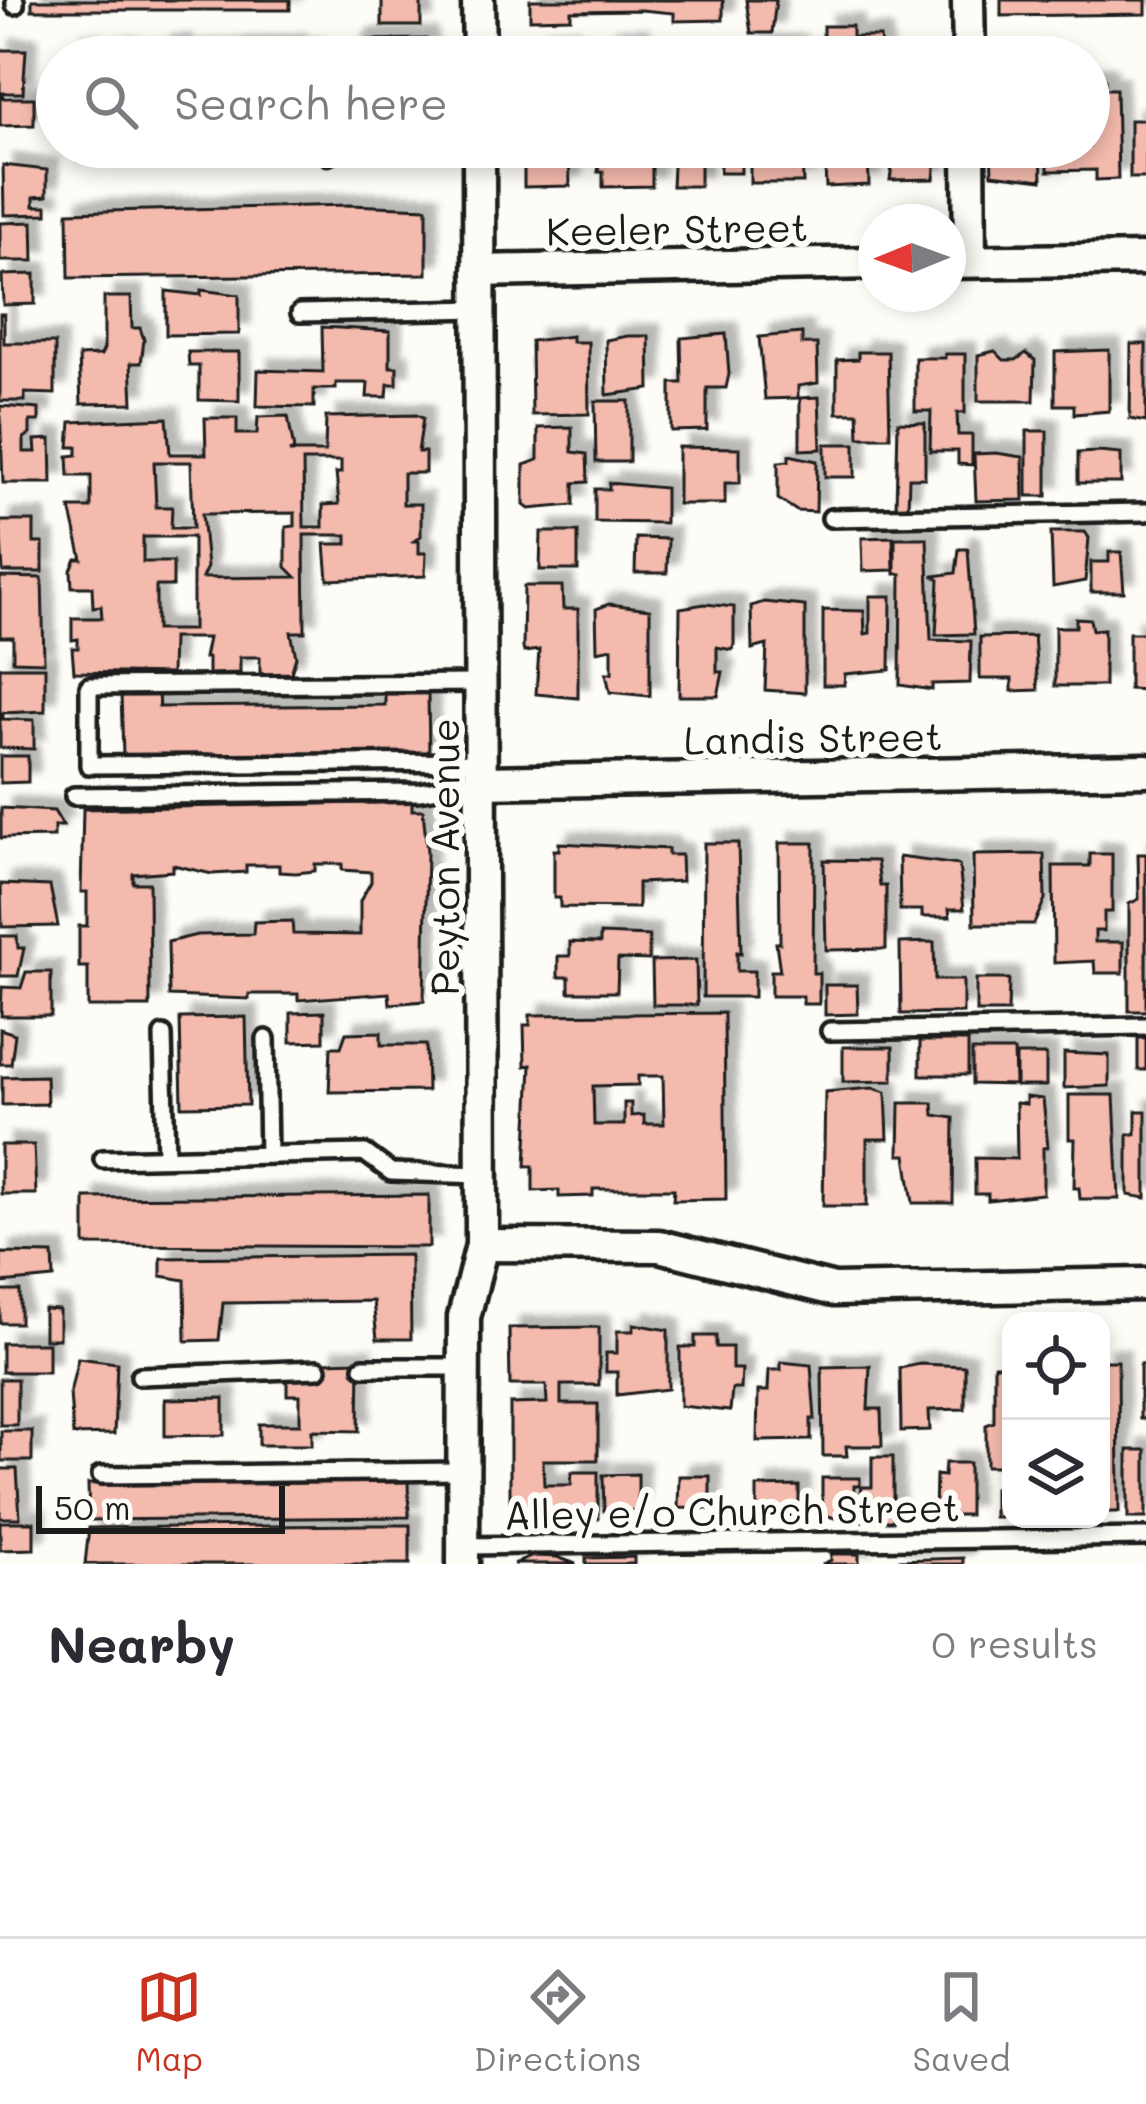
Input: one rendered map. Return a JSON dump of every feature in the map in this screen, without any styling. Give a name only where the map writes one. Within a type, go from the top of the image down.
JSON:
[{"type":"street","points":[[478,0],[478,36]]},
{"type":"street","points":[[968,0],[969,36]]},
{"type":"street","name":"Peyton Avenue","points":[[463,1555],[464,1317],[482,1245],[479,168]]},
{"type":"street","points":[[964,204],[967,168]]},
{"type":"street","points":[[966,262],[1146,259]]},
{"type":"street","name":"Keeler Street","points":[[479,271],[858,263]]},
{"type":"street","name":"Landis Street","points":[[482,772],[1146,770]]},
{"type":"street","points":[[482,1245],[659,1246],[834,1290],[1146,1284]]},
{"type":"lane","points":[[300,313],[480,309]]},
{"type":"lane","points":[[831,518],[1146,512]]},
{"type":"lane","points":[[482,683],[89,686],[89,765],[482,772]]},
{"type":"lane","points":[[74,796],[419,792],[482,772]]},
{"type":"lane","points":[[830,1031],[1146,1026]]},
{"type":"lane","points":[[163,1035],[166,1157]]},
{"type":"lane","points":[[266,1039],[268,1155]]},
{"type":"lane","points":[[103,1159],[365,1153],[392,1172],[482,1175]]},
{"type":"lane","points":[[363,1367],[464,1366]]},
{"type":"lane","points":[[140,1376],[319,1369]]},
{"type":"lane","points":[[100,1474],[463,1471]]},
{"type":"lane","name":"Alley e/o Church Street","points":[[463,1555],[1146,1537]]},
{"type":"building","points":[[32,0],[290,0],[290,10],[32,10]]},
{"type":"building","points":[[382,0],[426,0],[421,4],[421,26],[382,26]]},
{"type":"building","points":[[530,0],[723,0],[723,20],[674,21],[674,13],[641,10],[571,11],[571,18],[530,19]]},
{"type":"building","points":[[746,0],[776,0],[772,33],[751,33]]},
{"type":"building","points":[[1001,0],[1146,0],[1146,14],[1001,16]]},
{"type":"building","points":[[823,26],[852,26],[852,36],[823,36]]},
{"type":"building","points":[[0,50],[26,50],[23,93],[3,93],[3,98],[34,98],[34,125],[0,126]]},
{"type":"building","points":[[1110,89],[1116,89],[1118,179],[1096,180],[1096,170],[1048,171],[1110,168]]},
{"type":"building","points":[[1130,120],[1146,120],[1146,178],[1130,178]]},
{"type":"building","points":[[3,165],[47,170],[47,196],[34,197],[34,206],[47,206],[47,214],[4,215]]},
{"type":"building","points":[[524,168],[570,168],[570,186],[524,187]]},
{"type":"building","points":[[599,168],[652,168],[652,186],[603,187],[603,172]]},
{"type":"building","points":[[673,168],[700,168],[700,186],[672,186]]},
{"type":"building","points":[[720,168],[741,168],[741,173],[720,173]]},
{"type":"building","points":[[750,168],[803,168],[803,183],[750,183]]},
{"type":"building","points":[[825,168],[869,168],[869,185],[826,187]]},
{"type":"building","points":[[892,168],[935,168],[934,179],[890,180]]},
{"type":"building","points":[[992,168],[1042,168],[1042,180],[992,174]]},
{"type":"building","points":[[349,205],[427,208],[427,274],[69,278],[68,212]]},
{"type":"building","points":[[33,222],[34,261],[0,261],[0,223]]},
{"type":"building","points":[[35,274],[35,304],[3,305],[2,275]]},
{"type":"building","points":[[201,290],[239,295],[239,334],[166,335],[166,291],[201,295]]},
{"type":"building","points":[[104,297],[131,297],[132,328],[140,328],[144,340],[141,363],[131,363],[133,403],[81,404],[79,356],[101,355],[104,349]]},
{"type":"building","points":[[0,314],[4,314],[4,343],[55,343],[55,394],[25,393],[25,401],[0,401]]},
{"type":"building","points":[[322,327],[390,331],[390,367],[397,367],[397,384],[388,384],[387,397],[367,397],[368,383],[336,383],[336,389],[314,389],[314,407],[257,406],[258,370],[323,372]]},
{"type":"building","points":[[802,333],[802,344],[817,344],[818,383],[798,386],[798,398],[765,399],[759,337]]},
{"type":"building","points":[[726,334],[729,374],[726,388],[707,388],[707,430],[671,431],[671,383],[682,383],[681,338]]},
{"type":"building","points":[[572,336],[572,342],[588,342],[589,414],[532,415],[531,341]]},
{"type":"building","points":[[649,336],[650,389],[607,395],[606,340]]},
{"type":"building","points":[[1131,344],[1146,344],[1146,422],[1130,419]]},
{"type":"building","points":[[1109,350],[1109,411],[1074,414],[1074,405],[1055,405],[1055,352]]},
{"type":"building","points":[[995,351],[1004,360],[1016,360],[1026,353],[1035,360],[1034,401],[978,401],[978,355]]},
{"type":"building","points":[[188,352],[239,352],[239,401],[199,400],[199,366],[189,366]]},
{"type":"building","points":[[858,352],[888,352],[890,437],[859,437],[858,413],[837,413],[837,360],[858,359]]},
{"type":"building","points":[[945,354],[965,354],[965,413],[957,413],[958,435],[972,435],[972,465],[958,464],[958,451],[930,451],[931,411],[915,411],[915,358],[945,358]]},
{"type":"building","points":[[819,397],[821,449],[800,450],[800,398]]},
{"type":"building","points":[[595,401],[629,401],[629,462],[596,462]]},
{"type":"building","points":[[0,406],[39,409],[39,421],[30,421],[30,434],[24,438],[24,452],[36,452],[35,440],[51,439],[52,483],[3,483]]},
{"type":"building","points":[[288,416],[294,450],[289,452],[325,452],[326,417],[423,418],[418,452],[425,452],[425,473],[403,473],[403,504],[421,504],[421,536],[414,541],[419,541],[419,553],[426,553],[425,576],[328,580],[325,544],[347,544],[347,535],[304,535],[305,632],[291,632],[296,657],[291,673],[260,674],[260,657],[240,657],[240,673],[208,674],[208,658],[204,658],[208,638],[172,638],[171,674],[74,672],[72,648],[78,648],[78,639],[72,640],[72,618],[102,618],[101,606],[93,607],[92,587],[72,587],[71,570],[76,559],[82,559],[70,508],[91,508],[91,476],[69,476],[68,456],[77,455],[77,447],[69,447],[71,422],[167,418],[170,454],[206,454],[205,418],[237,418],[237,434],[257,434],[258,417]],"holes":[[[303,461],[341,461],[341,473],[336,473],[339,504],[323,505],[323,527],[304,527]],[[154,462],[191,462],[193,528],[171,528],[172,507],[156,507]],[[295,513],[295,526],[286,527],[286,567],[296,577],[202,578],[207,567],[202,514]],[[143,537],[193,537],[193,630],[156,630],[156,586],[173,586],[173,562],[143,562]]]},
{"type":"building","points":[[898,422],[925,423],[925,478],[909,478],[908,508],[896,508]]},
{"type":"building","points":[[572,427],[572,452],[587,454],[588,482],[574,483],[574,505],[529,509],[524,505],[524,465],[538,460],[538,428]]},
{"type":"building","points":[[1027,431],[1047,431],[1047,496],[1027,496]]},
{"type":"building","points":[[825,444],[855,444],[855,477],[825,477]]},
{"type":"building","points":[[678,447],[740,448],[740,483],[725,483],[725,504],[678,504]]},
{"type":"building","points":[[1078,453],[1121,454],[1121,483],[1078,483]]},
{"type":"building","points":[[974,454],[1023,457],[1024,500],[976,501]]},
{"type":"building","points":[[789,455],[817,461],[816,512],[797,511],[778,499],[778,462],[789,461]]},
{"type":"building","points":[[609,483],[665,488],[665,523],[595,522],[595,489],[609,489]]},
{"type":"building","points":[[0,521],[34,521],[34,543],[43,543],[43,572],[3,572]]},
{"type":"building","points":[[541,532],[578,532],[578,570],[540,570]]},
{"type":"building","points":[[1051,532],[1085,532],[1089,538],[1085,581],[1053,587]]},
{"type":"building","points":[[893,537],[894,570],[863,571],[862,538]]},
{"type":"building","points":[[636,538],[668,539],[667,573],[635,573]]},
{"type":"building","points":[[895,538],[927,538],[931,640],[971,641],[970,683],[932,684],[932,690],[900,685],[901,574],[895,574]]},
{"type":"building","points":[[959,549],[968,549],[974,634],[936,635],[939,580],[934,576],[956,573]]},
{"type":"building","points":[[1109,552],[1121,552],[1124,592],[1091,592],[1091,562],[1109,562]]},
{"type":"building","points":[[0,577],[42,578],[44,662],[13,661],[13,637],[0,637]]},
{"type":"building","points":[[524,586],[562,586],[563,609],[578,609],[578,698],[536,694],[539,650],[524,652],[523,648]]},
{"type":"building","points":[[870,596],[891,596],[890,670],[845,674],[844,685],[823,685],[823,610],[864,611],[865,634],[870,633]]},
{"type":"building","points":[[764,602],[805,606],[805,693],[765,690],[767,645],[752,649],[751,606]]},
{"type":"building","points":[[609,604],[650,609],[650,696],[610,692],[606,673],[612,673],[612,648],[597,651],[596,609]]},
{"type":"building","points":[[734,607],[734,645],[732,650],[717,647],[717,672],[723,672],[718,696],[679,696],[680,608]]},
{"type":"building","points":[[1076,618],[1090,619],[1092,630],[1104,629],[1104,686],[1055,686],[1055,627],[1076,627]]},
{"type":"building","points":[[1129,633],[1146,633],[1146,690],[1129,689]]},
{"type":"building","points":[[1034,636],[1038,690],[1012,691],[1012,679],[980,679],[980,637]]},
{"type":"building","points":[[0,667],[45,667],[45,711],[3,713],[3,719],[34,720],[34,749],[0,748]]},
{"type":"building","points":[[385,693],[428,693],[429,755],[123,756],[121,694],[158,694],[159,707],[385,705]]},
{"type":"building","points":[[0,756],[28,756],[28,782],[0,783]]},
{"type":"building","points":[[412,802],[412,810],[423,810],[427,852],[424,1001],[390,1004],[389,993],[298,1000],[298,994],[249,994],[249,999],[169,996],[168,942],[197,935],[253,934],[254,922],[292,921],[293,934],[360,935],[360,901],[371,882],[371,872],[342,870],[342,864],[315,864],[315,871],[296,873],[279,872],[279,865],[246,865],[246,872],[212,874],[173,865],[173,871],[133,874],[133,883],[149,883],[150,1007],[88,1007],[88,967],[79,967],[79,926],[87,926],[87,892],[81,892],[83,809]]},
{"type":"building","points":[[1,808],[54,811],[63,826],[54,826],[54,837],[1,838]]},
{"type":"building","points":[[559,843],[668,849],[668,855],[681,855],[682,881],[638,883],[638,908],[560,907],[560,898],[554,898],[554,850],[559,850]]},
{"type":"building","points":[[704,843],[738,843],[741,953],[737,952],[737,971],[754,971],[754,997],[703,997]]},
{"type":"building","points":[[779,843],[814,843],[813,973],[819,973],[819,1004],[803,1004],[803,996],[771,996],[771,971],[780,971],[776,943],[780,943]]},
{"type":"building","points":[[1044,854],[1045,899],[1034,924],[974,924],[973,855]]},
{"type":"building","points":[[1090,854],[1112,854],[1112,912],[1104,912],[1104,931],[1095,931],[1095,942],[1123,942],[1123,973],[1095,973],[1094,961],[1054,963],[1053,866],[1090,866]]},
{"type":"building","points":[[1138,854],[1146,854],[1146,1011],[1129,1011],[1129,904],[1139,899]]},
{"type":"building","points":[[899,857],[959,865],[964,909],[949,909],[950,917],[922,917],[922,910],[900,910]]},
{"type":"building","points":[[824,860],[877,861],[880,886],[886,886],[886,949],[826,950]]},
{"type":"building","points":[[1,884],[50,886],[58,926],[2,927]]},
{"type":"building","points":[[600,934],[649,936],[649,960],[618,959],[617,992],[569,992],[569,977],[558,977],[558,956],[570,956],[570,942],[600,943]]},
{"type":"building","points":[[0,936],[17,936],[18,948],[24,948],[18,976],[0,976]]},
{"type":"building","points":[[934,942],[935,980],[963,980],[963,1013],[901,1014],[900,943]]},
{"type":"building","points":[[696,960],[697,1005],[653,1005],[652,961]]},
{"type":"building","points":[[26,972],[51,972],[51,1016],[1,1016],[2,987],[21,988]]},
{"type":"building","points":[[976,979],[1009,979],[1008,1012],[976,1012]]},
{"type":"building","points":[[825,985],[857,985],[858,1014],[825,1015]]},
{"type":"building","points":[[324,1012],[324,1041],[291,1042],[291,1013]]},
{"type":"building","points":[[724,1013],[726,1199],[673,1200],[674,1189],[593,1189],[593,1196],[559,1197],[559,1190],[533,1191],[533,1166],[526,1166],[531,1065],[525,1066],[524,1025],[530,1025],[530,1015]],"holes":[[[638,1076],[663,1076],[664,1124],[644,1124],[644,1115],[631,1116],[631,1103],[624,1103],[624,1125],[594,1125],[593,1086],[638,1085]]]},
{"type":"building","points":[[246,1017],[248,1105],[182,1106],[180,1018]]},
{"type":"building","points":[[0,1029],[15,1034],[11,1064],[0,1064]]},
{"type":"building","points":[[381,1032],[381,1045],[426,1045],[427,1091],[329,1092],[331,1047],[341,1047],[346,1033]]},
{"type":"building","points":[[1138,1038],[1146,1038],[1146,1070],[1138,1070]]},
{"type":"building","points":[[920,1041],[968,1041],[968,1075],[920,1075]]},
{"type":"building","points":[[843,1047],[893,1047],[893,1081],[843,1082]]},
{"type":"building","points":[[972,1051],[1014,1051],[1015,1085],[972,1084]]},
{"type":"building","points":[[1064,1053],[1109,1055],[1109,1086],[1064,1088]]},
{"type":"building","points":[[1016,1055],[1046,1055],[1046,1086],[1016,1086]]},
{"type":"building","points":[[46,1076],[47,1104],[2,1105],[2,1077]]},
{"type":"building","points":[[873,1088],[886,1092],[888,1139],[867,1139],[867,1206],[823,1206],[825,1092]]},
{"type":"building","points":[[1069,1095],[1114,1095],[1119,1199],[1080,1199],[1079,1188],[1074,1188],[1075,1139],[1069,1139]]},
{"type":"building","points":[[1026,1097],[1043,1099],[1048,1147],[1043,1148],[1043,1194],[988,1200],[988,1194],[975,1194],[975,1158],[1017,1159],[1016,1103],[1026,1104]]},
{"type":"building","points":[[900,1103],[933,1103],[934,1115],[954,1118],[953,1203],[913,1203],[906,1155],[899,1155]]},
{"type":"building","points":[[1136,1111],[1146,1111],[1146,1198],[1128,1195],[1128,1134],[1136,1134]]},
{"type":"building","points":[[1,1145],[34,1145],[36,1194],[1,1194]]},
{"type":"building","points":[[429,1195],[429,1247],[85,1245],[85,1198]]},
{"type":"building","points":[[1,1253],[53,1254],[54,1278],[1,1283]]},
{"type":"building","points":[[410,1255],[411,1339],[377,1339],[373,1301],[223,1303],[219,1340],[186,1341],[185,1280],[161,1276],[161,1258]]},
{"type":"building","points":[[0,1291],[20,1291],[20,1323],[0,1323]]},
{"type":"building","points":[[44,1309],[59,1310],[59,1339],[44,1339]]},
{"type":"building","points":[[634,1324],[668,1330],[668,1389],[617,1395],[617,1372],[606,1372],[606,1353],[617,1353],[617,1331],[633,1331]]},
{"type":"building","points":[[599,1327],[599,1385],[561,1385],[561,1404],[598,1404],[598,1460],[543,1460],[544,1485],[571,1485],[572,1472],[598,1472],[598,1519],[510,1519],[510,1404],[547,1403],[546,1385],[510,1385],[509,1328]]},
{"type":"building","points":[[695,1336],[716,1336],[716,1347],[732,1347],[732,1369],[742,1369],[741,1389],[732,1389],[730,1411],[680,1406],[680,1347],[695,1347]]},
{"type":"building","points":[[2,1343],[48,1343],[48,1372],[2,1372]]},
{"type":"building","points":[[78,1358],[117,1363],[114,1434],[73,1435],[70,1393]]},
{"type":"building","points":[[360,1361],[359,1431],[312,1430],[312,1445],[259,1445],[259,1424],[300,1424],[300,1395],[287,1395],[287,1378],[323,1378],[323,1362]]},
{"type":"building","points":[[1110,1361],[1118,1361],[1119,1512],[1110,1512]]},
{"type":"building","points":[[781,1362],[811,1365],[815,1419],[811,1419],[811,1440],[757,1441],[758,1391],[768,1391],[769,1370],[781,1370]]},
{"type":"building","points":[[1146,1363],[1146,1419],[1140,1419],[1140,1364]]},
{"type":"building","points":[[994,1365],[1002,1365],[1002,1466],[986,1466],[986,1425],[994,1422]]},
{"type":"building","points":[[870,1366],[868,1409],[881,1409],[882,1446],[846,1446],[847,1456],[823,1456],[822,1367]]},
{"type":"building","points":[[965,1366],[965,1409],[929,1410],[930,1430],[901,1431],[900,1368]]},
{"type":"building","points":[[0,1379],[17,1379],[17,1425],[0,1425]]},
{"type":"building","points":[[224,1398],[224,1435],[165,1436],[165,1399]]},
{"type":"building","points":[[1,1431],[32,1431],[32,1461],[1,1461]]},
{"type":"building","points":[[1128,1450],[1146,1450],[1146,1518],[1128,1518]]},
{"type":"building","points":[[872,1457],[893,1457],[893,1521],[862,1521],[861,1493],[862,1487],[872,1487]]},
{"type":"building","points":[[945,1463],[969,1463],[969,1515],[935,1515],[936,1475],[944,1476]]},
{"type":"building","points":[[0,1469],[17,1469],[20,1518],[0,1518]]},
{"type":"building","points":[[638,1474],[638,1511],[604,1511],[603,1475]]},
{"type":"building","points":[[679,1476],[710,1476],[710,1509],[678,1508]]},
{"type":"building","points":[[822,1478],[860,1478],[860,1486],[854,1486],[854,1513],[841,1513],[841,1520],[822,1514]]},
{"type":"building","points":[[408,1481],[409,1517],[89,1520],[88,1484]]},
{"type":"building","points":[[799,1486],[799,1504],[790,1504],[791,1519],[757,1519],[757,1487]]},
{"type":"building","points":[[994,1488],[1002,1488],[1002,1517],[994,1517]]},
{"type":"building","points":[[0,1522],[34,1522],[34,1549],[0,1550]]},
{"type":"building","points":[[410,1525],[410,1564],[85,1564],[89,1528]]},
{"type":"building","points":[[831,1554],[859,1554],[859,1564],[822,1564],[831,1560]]},
{"type":"building","points":[[533,1556],[557,1557],[576,1564],[514,1564]]},
{"type":"building","points":[[634,1557],[634,1564],[586,1564],[586,1558]]},
{"type":"building","points":[[963,1558],[963,1564],[898,1564],[898,1560]]}]
